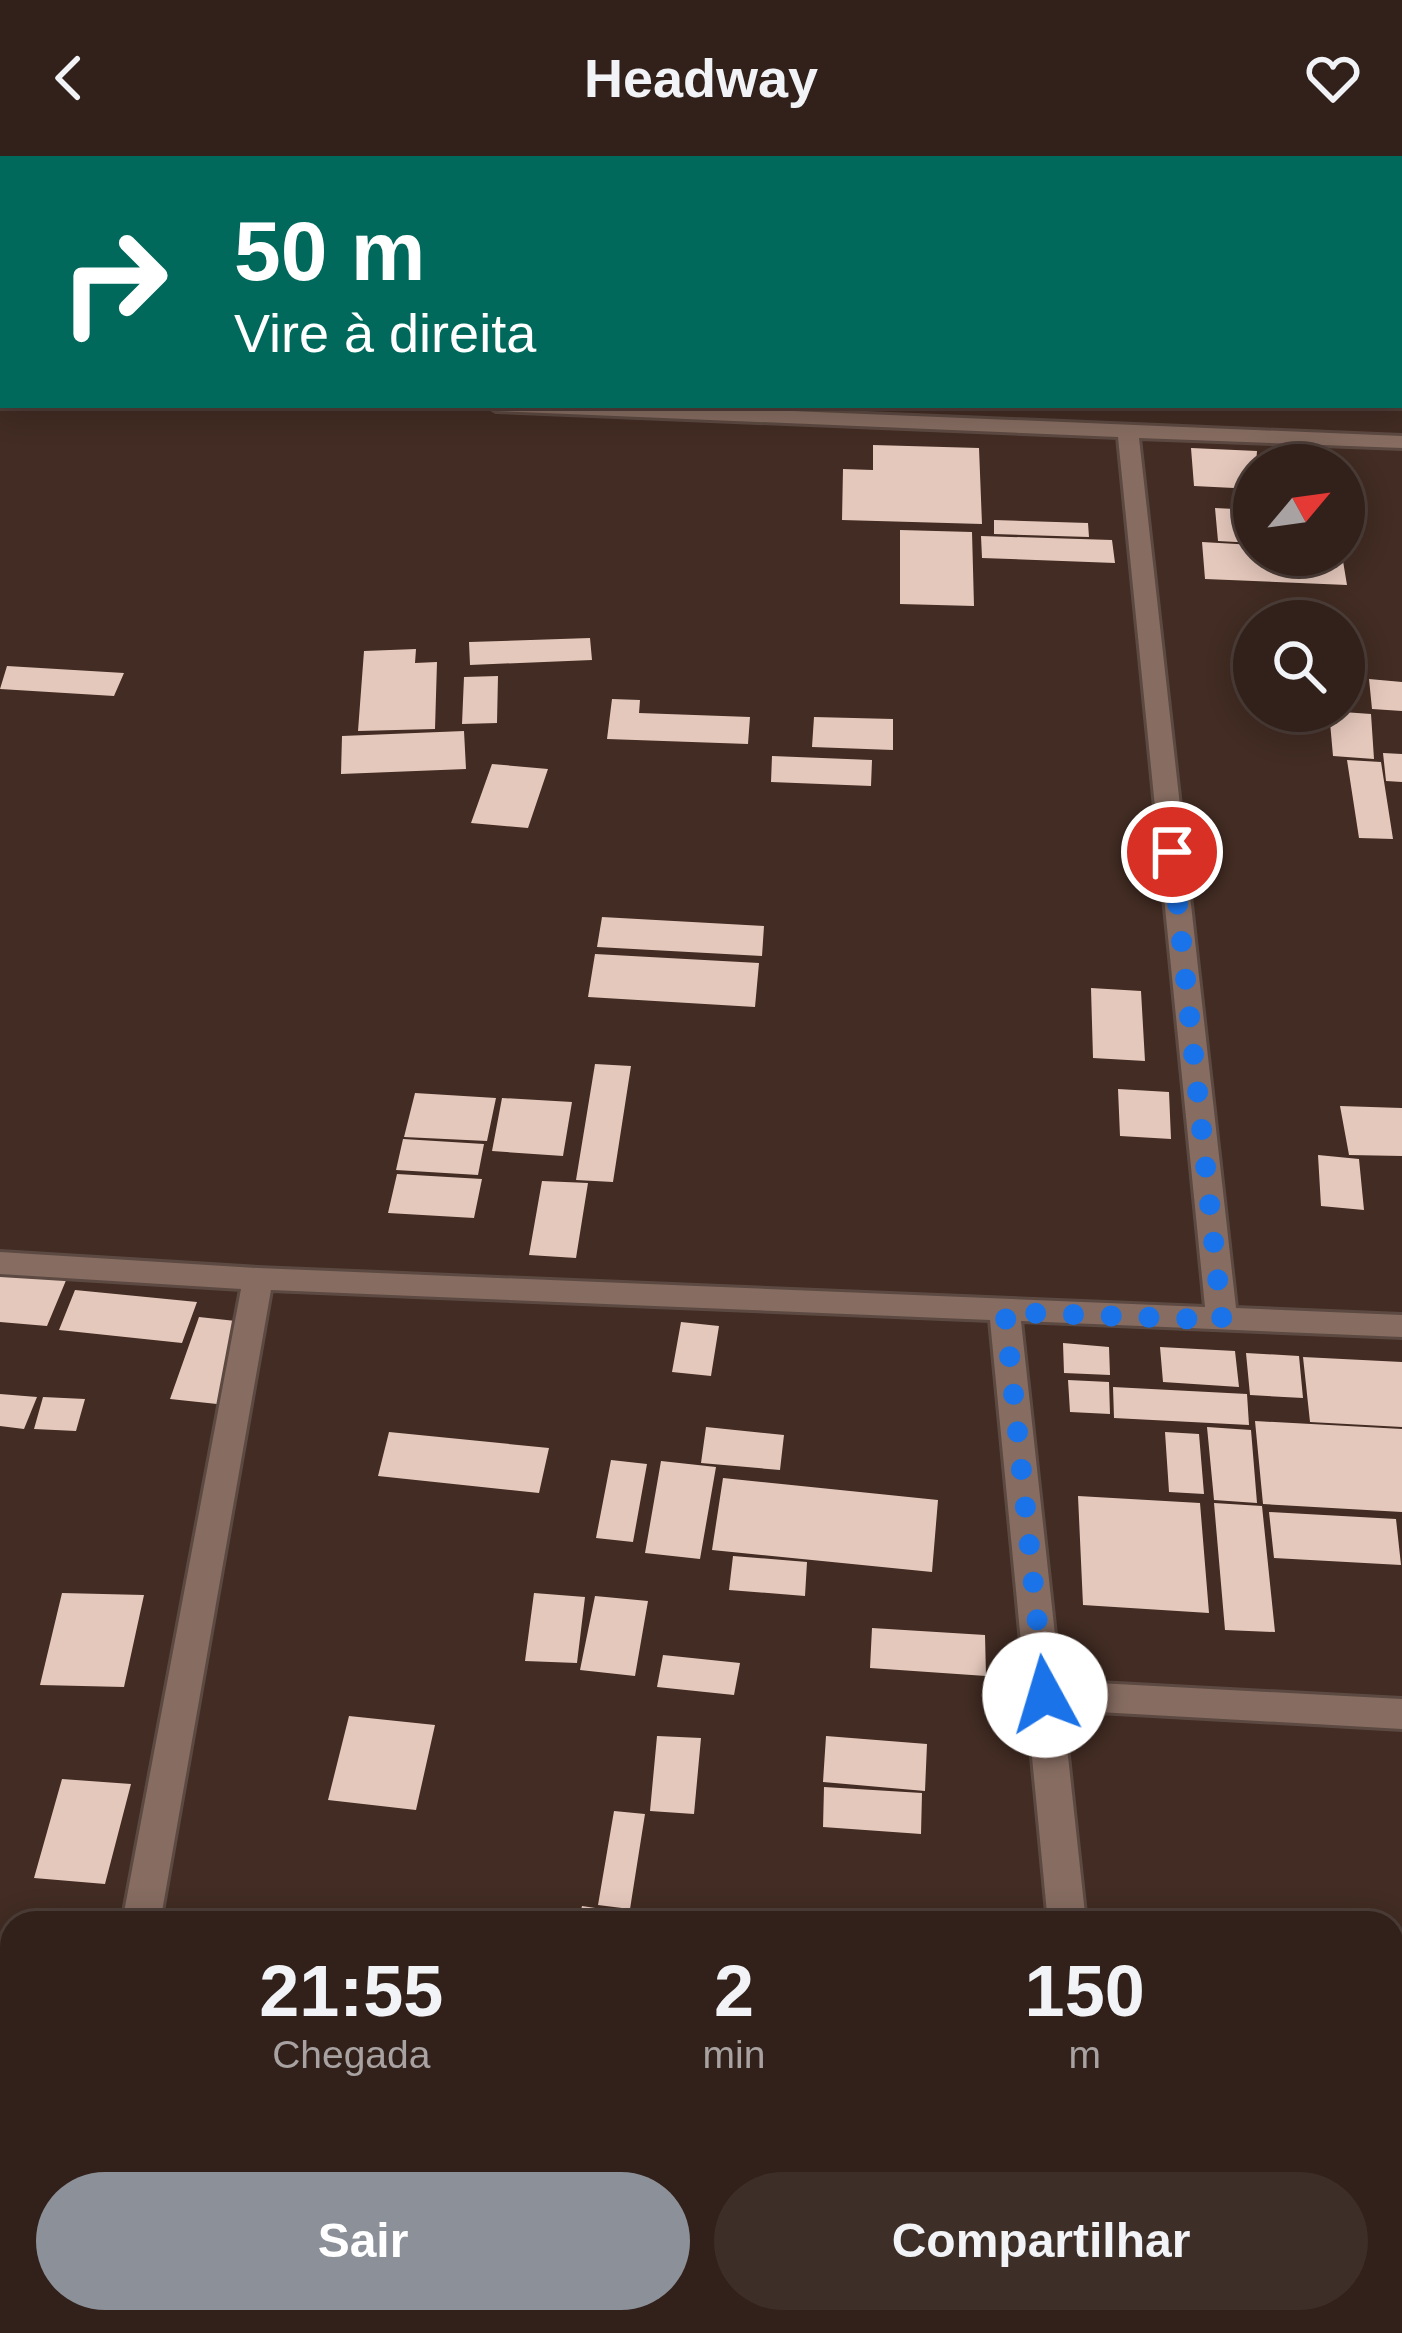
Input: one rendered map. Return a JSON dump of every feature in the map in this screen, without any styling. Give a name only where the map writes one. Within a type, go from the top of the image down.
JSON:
[{"type":"street","points":[[634,408],[819,412],[1402,442]]},
{"type":"street","points":[[1128,431],[1222,1320]]},
{"type":"street","points":[[0,1263],[258,1279],[1402,1326]]},
{"type":"street","points":[[143,1911],[258,1279]]},
{"type":"street","points":[[1005,1312],[1066,1911]]},
{"type":"street","points":[[1045,1695],[1402,1714]]},
{"type":"building","points":[[873,445],[979,448],[982,524],[842,520],[843,469],[873,470]]},
{"type":"building","points":[[1191,448],[1233,450],[1233,488],[1194,486]]},
{"type":"building","points":[[1215,508],[1233,509],[1233,542],[1218,541]]},
{"type":"building","points":[[994,520],[1088,523],[1089,537],[994,534]]},
{"type":"building","points":[[900,530],[972,532],[974,606],[900,604]]},
{"type":"building","points":[[981,536],[1112,540],[1115,563],[982,558]]},
{"type":"building","points":[[1202,542],[1233,544],[1233,576],[1346,576],[1347,585],[1205,579]]},
{"type":"building","points":[[590,638],[592,660],[470,665],[469,642]]},
{"type":"building","points":[[416,649],[415,663],[437,662],[435,729],[358,731],[364,651]]},
{"type":"building","points":[[7,666],[124,673],[114,696],[0,689]]},
{"type":"building","points":[[498,676],[497,723],[462,724],[464,677]]},
{"type":"building","points":[[1369,679],[1402,682],[1402,711],[1372,709]]},
{"type":"building","points":[[612,699],[640,700],[639,713],[750,717],[748,744],[607,739]]},
{"type":"building","points":[[1365,714],[1371,714],[1374,759],[1333,756],[1331,732],[1365,732]]},
{"type":"building","points":[[814,717],[893,719],[893,750],[812,747]]},
{"type":"building","points":[[464,731],[466,769],[341,774],[342,736]]},
{"type":"building","points":[[1383,753],[1402,754],[1402,782],[1386,781]]},
{"type":"building","points":[[772,756],[872,760],[871,786],[771,782]]},
{"type":"building","points":[[1347,760],[1381,762],[1393,839],[1359,838]]},
{"type":"building","points":[[492,764],[548,769],[528,828],[471,823]]},
{"type":"building","points":[[602,917],[764,926],[762,956],[597,947]]},
{"type":"building","points":[[595,954],[759,963],[755,1007],[588,997]]},
{"type":"building","points":[[1091,988],[1141,991],[1145,1061],[1093,1058]]},
{"type":"building","points":[[595,1064],[631,1066],[613,1182],[576,1180]]},
{"type":"building","points":[[1118,1089],[1169,1092],[1171,1139],[1120,1136]]},
{"type":"building","points":[[415,1093],[496,1098],[487,1141],[404,1137]]},
{"type":"building","points":[[502,1098],[572,1102],[563,1156],[492,1151]]},
{"type":"building","points":[[1340,1106],[1402,1108],[1402,1156],[1349,1155]]},
{"type":"building","points":[[403,1139],[484,1144],[478,1175],[396,1170]]},
{"type":"building","points":[[1318,1155],[1359,1159],[1364,1210],[1321,1206]]},
{"type":"building","points":[[397,1174],[482,1179],[474,1218],[388,1213]]},
{"type":"building","points":[[542,1181],[588,1183],[576,1258],[529,1255]]},
{"type":"building","points":[[0,1272],[67,1278],[47,1326],[0,1322]]},
{"type":"building","points":[[75,1290],[197,1302],[182,1343],[59,1330]]},
{"type":"building","points":[[199,1317],[245,1322],[217,1404],[170,1399]]},
{"type":"building","points":[[681,1322],[719,1326],[711,1376],[672,1372]]},
{"type":"building","points":[[1063,1343],[1109,1347],[1110,1375],[1064,1373]]},
{"type":"building","points":[[1160,1347],[1235,1351],[1239,1387],[1163,1382]]},
{"type":"building","points":[[1246,1353],[1299,1356],[1303,1398],[1250,1395]]},
{"type":"building","points":[[1303,1357],[1402,1362],[1402,1427],[1310,1422]]},
{"type":"building","points":[[1068,1380],[1109,1382],[1110,1414],[1070,1412]]},
{"type":"building","points":[[1113,1387],[1247,1394],[1249,1425],[1114,1418]]},
{"type":"building","points":[[0,1394],[37,1397],[24,1429],[0,1426]]},
{"type":"building","points":[[43,1397],[85,1399],[76,1431],[34,1429]]},
{"type":"building","points":[[1255,1421],[1402,1429],[1402,1512],[1263,1504]]},
{"type":"building","points":[[706,1427],[784,1435],[780,1470],[701,1463]]},
{"type":"building","points":[[1207,1427],[1251,1430],[1257,1503],[1214,1500]]},
{"type":"building","points":[[389,1432],[549,1448],[539,1493],[378,1476]]},
{"type":"building","points":[[1165,1432],[1199,1434],[1204,1494],[1169,1492]]},
{"type":"building","points":[[611,1460],[647,1464],[633,1542],[596,1538]]},
{"type":"building","points":[[661,1461],[716,1467],[700,1559],[645,1553]]},
{"type":"building","points":[[723,1478],[938,1500],[932,1572],[712,1550]]},
{"type":"building","points":[[1078,1496],[1200,1503],[1209,1613],[1083,1605]]},
{"type":"building","points":[[1214,1503],[1262,1506],[1275,1632],[1225,1630]]},
{"type":"building","points":[[1269,1512],[1396,1519],[1401,1565],[1274,1558]]},
{"type":"building","points":[[733,1556],[807,1562],[805,1596],[729,1590]]},
{"type":"building","points":[[62,1593],[144,1595],[124,1687],[40,1685]]},
{"type":"building","points":[[534,1593],[585,1597],[577,1663],[525,1661]]},
{"type":"building","points":[[595,1596],[648,1601],[635,1676],[580,1670]]},
{"type":"building","points":[[872,1628],[985,1635],[986,1676],[870,1668]]},
{"type":"building","points":[[663,1655],[740,1663],[734,1695],[657,1687]]},
{"type":"building","points":[[349,1716],[435,1725],[416,1810],[328,1800]]},
{"type":"building","points":[[657,1736],[701,1738],[694,1814],[650,1811]]},
{"type":"building","points":[[826,1736],[927,1744],[925,1791],[823,1782]]},
{"type":"building","points":[[62,1779],[131,1784],[105,1884],[34,1878]]},
{"type":"building","points":[[824,1787],[922,1793],[921,1834],[823,1827]]},
{"type":"building","points":[[614,1811],[645,1814],[630,1909],[598,1905]]},
{"type":"route","points":[[1045,1695],[1005,1312],[1222,1320],[1172,852]]}]
